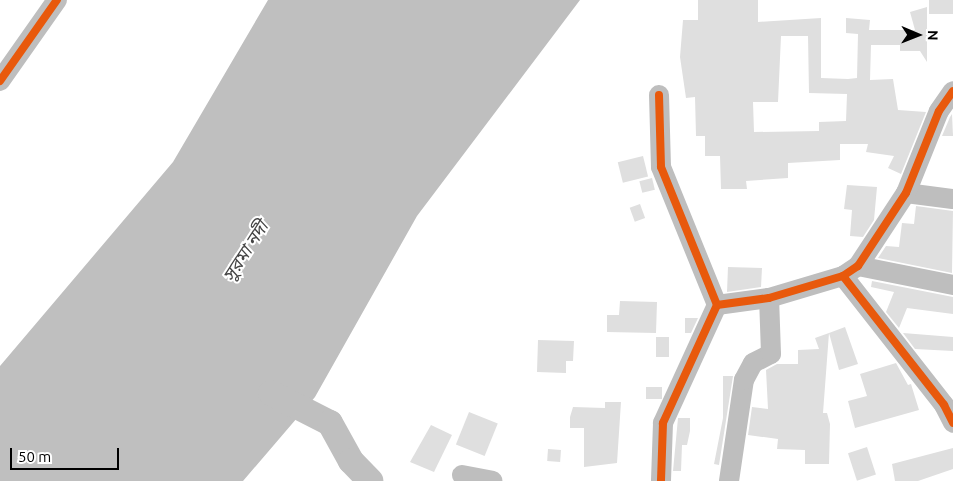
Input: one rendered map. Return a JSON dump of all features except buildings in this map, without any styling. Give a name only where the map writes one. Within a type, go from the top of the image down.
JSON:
[{"type":"street","points":[[0,80],[57,0]]},
{"type":"street","points":[[850,271],[906,192],[939,111],[953,91]]},
{"type":"street","points":[[659,95],[660,166],[717,305],[663,423],[661,481]]},
{"type":"street","points":[[906,192],[953,200]]},
{"type":"street","points":[[850,271],[944,405],[953,423]]},
{"type":"street","points":[[717,305],[769,298],[850,271],[953,285]]},
{"type":"street","points":[[728,481],[744,380],[753,363],[771,354],[769,298]]},
{"type":"street","points":[[462,475],[492,481]]},
{"type":"water","name":"সুরমা নদী","points":[[268,0],[580,0],[417,216],[315,397],[243,481],[0,481],[0,366],[173,162]]},
{"type":"waterway","points":[[271,393],[330,423],[351,461],[370,481]]},
{"type":"cycle path","points":[[0,81],[57,0]]},
{"type":"cycle path","points":[[717,305],[769,298],[843,276],[858,266],[906,193],[939,111],[953,91]]},
{"type":"cycle path","points":[[659,95],[661,167],[717,305],[663,423],[661,481]]},
{"type":"cycle path","points":[[843,276],[944,405],[953,423]]}]
